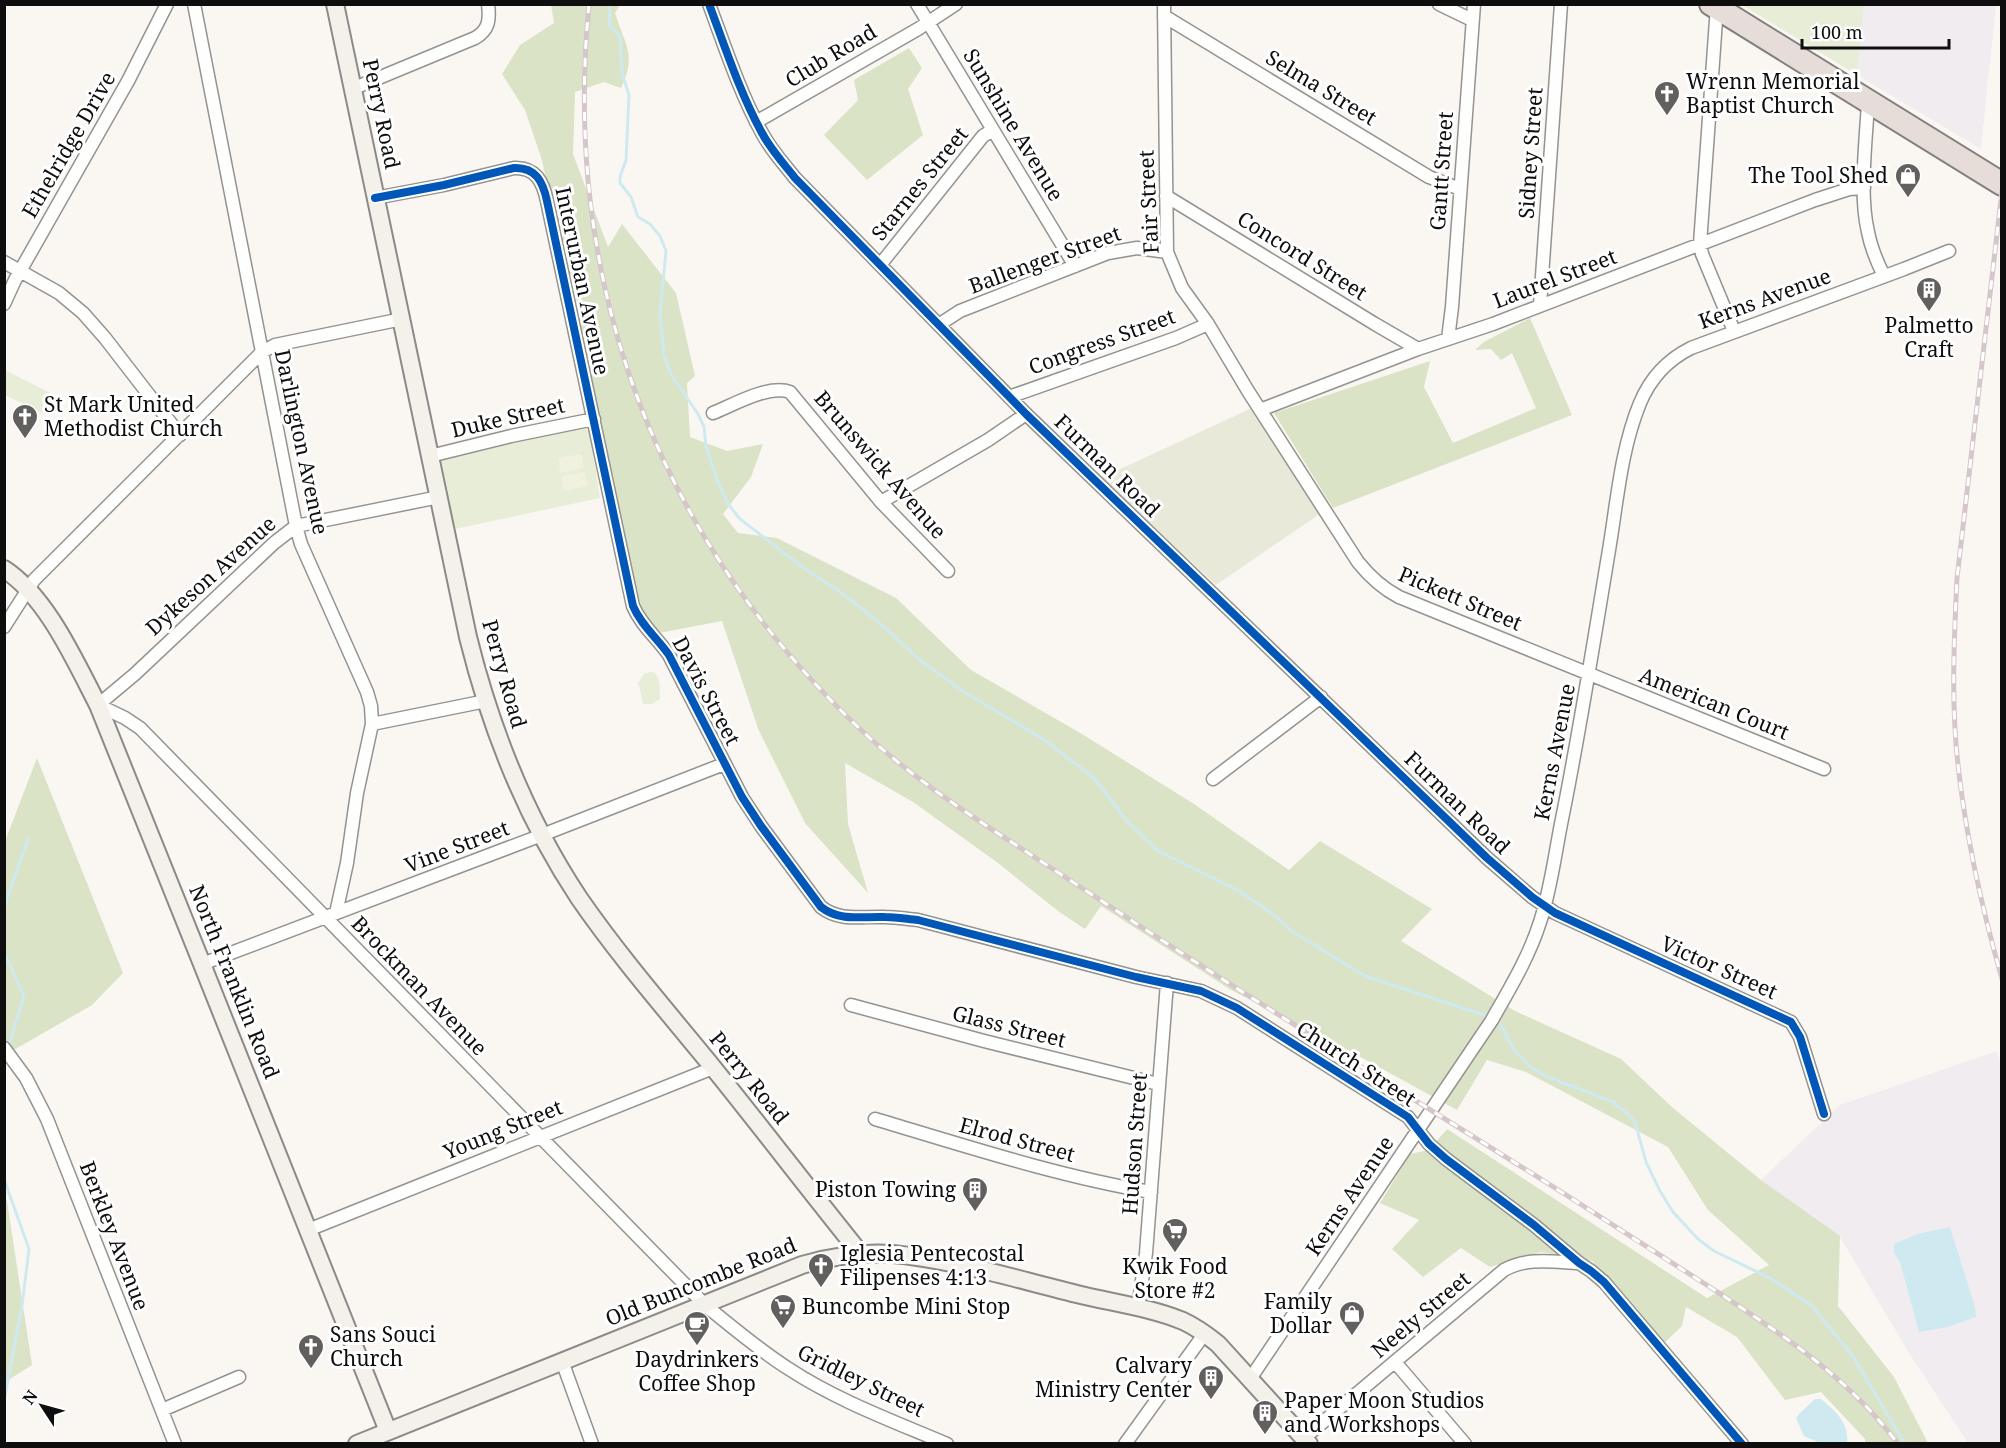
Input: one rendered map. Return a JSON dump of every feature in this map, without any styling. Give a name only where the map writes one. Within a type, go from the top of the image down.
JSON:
[{"type":"highway","points":[[1715,6],[2001,184]]},
{"type":"street","name":"Ethelridge Drive","points":[[4,304],[20,270],[128,81],[167,4]]},
{"type":"street","name":"Darlington Avenue","points":[[194,4],[296,526],[301,544],[368,692],[371,706],[372,724],[357,792],[347,863],[330,915]]},
{"type":"street","name":"Perry Road","points":[[335,4],[468,637],[486,701],[508,765],[542,835],[567,878],[599,925],[860,1253]]},
{"type":"street","points":[[352,89],[475,38],[485,31],[489,23],[488,4]]},
{"type":"street","name":"Furman Road","points":[[709,4],[756,122],[795,178],[1026,414],[1487,858],[1544,905]]},
{"type":"street","name":"Sunshine Avenue","points":[[917,4],[1075,266]]},
{"type":"street","name":"Club Road","points":[[756,122],[956,4]]},
{"type":"street","points":[[1439,4],[1472,20]]},
{"type":"street","name":"Gantt Street","points":[[1448,339],[1474,4]]},
{"type":"street","name":"Sidney Street","points":[[1540,305],[1561,4]]},
{"type":"street","points":[[1715,6],[1700,244],[1734,331]]},
{"type":"street","name":"Selma Street","points":[[1164,10],[1430,177],[1460,189]]},
{"type":"street","name":"Fair Street","points":[[1164,10],[1167,252],[1182,288],[1208,324],[1260,410]]},
{"type":"street","points":[[1868,102],[1864,210],[1867,232],[1884,276]]},
{"type":"street","name":"Starnes Street","points":[[880,265],[984,136],[993,130]]},
{"type":"street","name":"Interurban Avenue","points":[[375,198],[444,185],[514,168],[525,169],[537,176],[543,186],[547,201],[572,327],[594,419]]},
{"type":"street","name":"Laurel Street","points":[[1260,410],[1418,349],[1493,324],[1815,200],[1849,189],[1864,188]]},
{"type":"street","name":"Concord Street","points":[[1166,196],[1418,349]]},
{"type":"street","name":"Ballenger Street","points":[[940,324],[960,311],[1120,250],[1144,248],[1167,252]]},
{"type":"street","name":"Kerns Avenue","points":[[1250,1379],[1492,1020],[1528,952],[1544,905],[1589,675],[1624,460],[1640,404],[1653,380],[1672,359],[1691,348],[1940,256],[1949,250]]},
{"type":"street","points":[[4,262],[59,293],[83,313],[180,435]]},
{"type":"street","points":[[4,627],[28,589],[50,564],[262,352],[275,345],[402,319]]},
{"type":"street","name":"Congress Street","points":[[1009,397],[1176,338],[1208,324]]},
{"type":"street","name":"Brunswick Avenue","points":[[713,413],[768,391],[780,389],[790,392],[881,502],[948,571]]},
{"type":"street","name":"Pickett Street","points":[[1260,410],[1358,562],[1379,585],[1399,597],[1589,675]]},
{"type":"street","points":[[881,502],[988,440],[1026,414]]},
{"type":"street","name":"Duke Street","points":[[430,456],[511,435],[594,419]]},
{"type":"street","name":"Davis Street","points":[[594,419],[633,606],[640,620],[669,655],[723,764],[761,826],[821,906],[838,917]]},
{"type":"street","name":"Dykeson Avenue","points":[[98,705],[135,674],[274,543],[296,526],[439,497]]},
{"type":"street","name":"North Franklin Road","points":[[4,569],[18,578],[47,613],[98,705],[390,1437]]},
{"type":"street","name":"American Court","points":[[1589,675],[1824,769]]},
{"type":"street","points":[[1213,779],[1321,697]]},
{"type":"street","points":[[372,724],[486,701]]},
{"type":"street","name":"Brockman Avenue","points":[[98,705],[140,728],[330,915],[540,1137],[705,1305]]},
{"type":"street","name":"Vine Street","points":[[202,964],[723,764]]},
{"type":"street","name":"Victor Street","points":[[1544,905],[1555,913],[1791,1022],[1800,1037],[1824,1114]]},
{"type":"street","name":"Church Street","points":[[838,917],[918,920],[1136,977],[1201,991],[1237,1008],[1408,1117],[1429,1144],[1446,1160],[1598,1276],[1617,1295],[1742,1443]]},
{"type":"street","name":"Hudson Street","points":[[1138,1308],[1146,1253],[1167,983]]},
{"type":"street","name":"Glass Street","points":[[851,1005],[1158,1084]]},
{"type":"street","name":"Berkley Avenue","points":[[4,1048],[26,1077],[47,1119],[175,1443]]},
{"type":"street","name":"Young Street","points":[[308,1230],[713,1068]]},
{"type":"street","name":"Elrod Street","points":[[875,1119],[1035,1166],[1151,1192]]},
{"type":"street","name":"Old Buncombe Road","points":[[357,1443],[390,1437],[562,1361],[802,1265],[860,1253],[892,1254],[938,1262],[1138,1308],[1180,1320],[1205,1333],[1306,1441]]},
{"type":"street","name":"Neely Street","points":[[1306,1441],[1504,1270],[1513,1265],[1533,1261],[1579,1263]]},
{"type":"street","name":"Gridley Street","points":[[705,1305],[764,1352],[816,1385],[868,1411],[947,1443]]},
{"type":"street","points":[[1125,1443],[1205,1333]]},
{"type":"street","points":[[562,1361],[591,1443]]},
{"type":"street","points":[[1395,1362],[1465,1443]]},
{"type":"street","points":[[162,1410],[239,1377]]},
{"type":"shaded area","points":[[1864,5],[1996,5],[1981,149],[1857,75]]},
{"type":"shaded area","points":[[1997,1051],[2002,1068],[2001,1443],[1968,1443],[1909,1353],[1840,1237],[1761,1180],[1840,1105]]},
{"type":"green space","points":[[551,5],[620,5],[615,13],[628,50],[626,77],[621,88],[604,82],[575,92],[573,154],[608,247],[622,224],[676,293],[695,376],[687,383],[690,437],[727,451],[763,444],[751,477],[723,514],[738,533],[777,538],[896,598],[971,670],[1082,734],[1194,804],[1289,870],[1320,841],[1432,909],[1401,941],[1515,1011],[1621,1059],[1673,1108],[1761,1180],[1840,1236],[1838,1306],[1894,1377],[1928,1443],[1865,1443],[1865,1439],[1821,1392],[1785,1400],[1737,1337],[1686,1307],[1682,1326],[1663,1344],[1592,1261],[1541,1252],[1490,1267],[1461,1248],[1423,1277],[1392,1249],[1419,1220],[1380,1203],[1410,1154],[1429,1150],[1447,1129],[1707,1298],[1769,1265],[1708,1210],[1668,1147],[1526,1072],[1487,1060],[1457,1110],[1346,1049],[1231,990],[1101,906],[1085,929],[913,802],[845,763],[848,824],[868,893],[805,823],[759,731],[722,621],[659,633],[644,614],[639,603],[623,542],[542,160],[525,110],[502,74],[520,45],[554,23]]},
{"type":"green space","points":[[1742,5],[1864,5],[1857,75]]},
{"type":"green space","points":[[909,48],[922,68],[908,89],[923,135],[867,180],[824,135],[858,100],[854,80]]},
{"type":"green space","points":[[1530,318],[1572,415],[1333,508],[1274,413],[1430,361],[1424,387],[1453,443],[1536,408],[1512,353],[1501,360],[1491,349],[1475,350],[1484,342]]},
{"type":"green space","points":[[5,370],[54,395],[44,414],[5,395]]},
{"type":"green space","points":[[1254,407],[1321,513],[1216,585],[1101,478]]},
{"type":"green space","points":[[589,427],[600,498],[455,529],[441,456]]},
{"type":"green space","points":[[581,454],[584,468],[560,473],[558,458]]},
{"type":"green space","points":[[585,472],[588,486],[564,491],[561,476]]},
{"type":"green space","points":[[653,672],[659,681],[660,699],[652,704],[643,704],[637,684],[645,673]]},
{"type":"green space","points":[[37,758],[123,973],[92,1005],[5,1055],[4,844]]},
{"type":"green space","points":[[4,1196],[7,1201],[32,1365],[5,1382]]},
{"type":"water","points":[[1950,1227],[1975,1307],[1976,1317],[1948,1327],[1919,1332],[1900,1262],[1894,1253],[1894,1244],[1918,1234]]},
{"type":"water","points":[[1815,1399],[1821,1399],[1832,1408],[1844,1423],[1847,1443],[1820,1443],[1804,1436],[1796,1418]]},
{"type":"waterway","points":[[610,4],[609,26],[620,36],[622,73],[629,95],[626,160],[620,183],[631,197],[638,217],[650,224],[660,236],[666,251],[660,313],[664,356],[672,376],[698,414],[704,427],[706,446],[717,480],[728,504],[740,519],[874,618],[920,660],[964,692],[1043,739],[1094,778],[1127,821],[1158,851],[1241,892],[1273,914],[1293,932],[1365,976],[1487,1016]]},
{"type":"waterway","points":[[4,907],[28,839]]},
{"type":"waterway","points":[[4,952],[24,996],[10,1042]]},
{"type":"waterway","points":[[1500,1024],[1514,1050],[1531,1067],[1545,1076],[1611,1101],[1626,1112],[1635,1122],[1646,1162],[1673,1212],[1698,1239],[1714,1251],[1770,1278],[1812,1306],[1852,1355],[1905,1444]]},
{"type":"waterway","points":[[4,1179],[29,1249],[22,1306],[4,1401]]},
{"type":"railway","points":[[589,4],[584,110],[592,212],[611,312],[641,407],[683,498],[735,584],[799,666],[873,741],[942,796],[1193,960],[1766,1324],[1837,1378],[1879,1420],[1898,1444]]},
{"type":"railway","points":[[2002,191],[1957,578],[1954,672],[1954,718],[1965,819],[1981,900],[2002,979]]},
{"type":"cycle path","points":[[709,4],[747,102],[762,133],[778,157],[795,178],[1026,414],[1487,858],[1532,897],[1555,913],[1791,1022],[1800,1037],[1824,1114]]},
{"type":"cycle path","points":[[375,198],[444,185],[514,168],[528,170],[541,182],[547,201],[633,606],[669,655],[742,797],[821,907],[836,915],[918,920],[1136,977],[1201,991],[1237,1008],[1408,1117],[1429,1144],[1446,1159],[1534,1225],[1604,1282],[1742,1444]]},
{"type":"place","name":"Wrenn Memorial Baptist Church","points":[[1667,117]]},
{"type":"place","name":"The Tool Shed","points":[[1908,199]]},
{"type":"place","name":"Palmetto Craft","points":[[1929,313]]},
{"type":"place","name":"St Mark United Methodist Church","points":[[25,440]]},
{"type":"place","name":"Piston Towing","points":[[975,1213]]},
{"type":"place","name":"Kwik Food Store #2","points":[[1175,1254]]},
{"type":"place","name":"Iglesia Pentecostal Filipenses 4:13","points":[[821,1289]]},
{"type":"place","name":"Buncombe Mini Stop","points":[[783,1330]]},
{"type":"place","name":"Family Dollar","points":[[1352,1337]]},
{"type":"place","name":"Daydrinkers Coffee Shop","points":[[697,1347]]},
{"type":"place","name":"Sans Souci Church","points":[[311,1370]]},
{"type":"place","name":"Calvary Ministry Center","points":[[1211,1401]]},
{"type":"place","name":"Paper Moon Studios and Workshops","points":[[1265,1436]]}]
